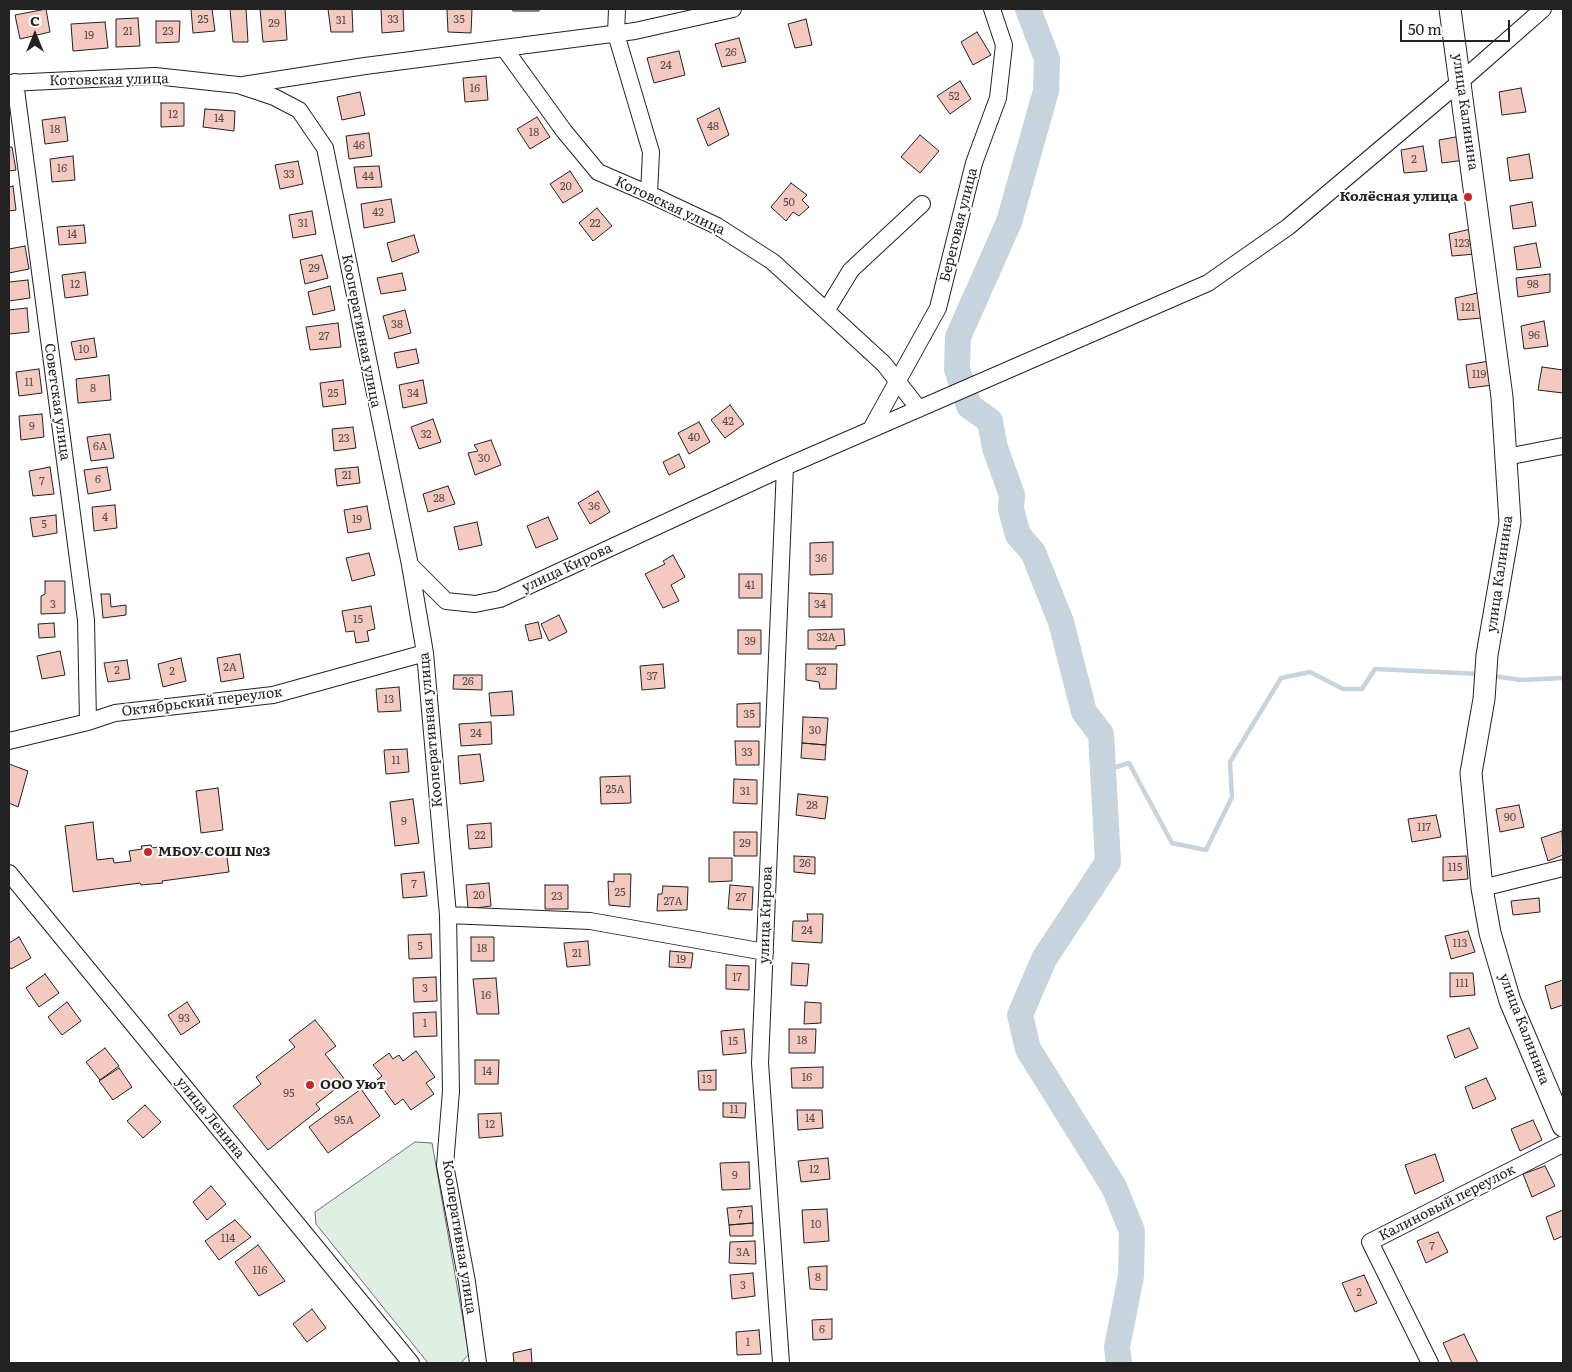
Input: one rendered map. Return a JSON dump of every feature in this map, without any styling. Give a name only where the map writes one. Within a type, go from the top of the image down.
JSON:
[{"type":"main road","name":"улица Калинина","points":[[1450,9],[1502,397],[1510,522],[1487,655],[1484,699],[1471,772],[1482,888],[1490,934],[1510,1001],[1563,1126]]},
{"type":"street","points":[[617,9],[616,34],[651,152],[649,194]]},
{"type":"street","name":"Котовская улица","points":[[238,85],[365,66],[616,34],[733,9]]},
{"type":"street","name":"Береговая улица","points":[[871,430],[938,308],[974,163],[998,98],[1004,45],[992,9]]},
{"type":"street","name":"улица Кирова","points":[[410,565],[446,600],[475,604],[500,599],[785,467],[1208,283],[1288,227],[1461,82],[1542,9]]},
{"type":"street","name":"Котовская улица","points":[[504,48],[564,131],[598,172],[718,226],[773,262],[884,364],[897,381],[922,407]]},
{"type":"street","name":"Котовская улица","points":[[12,83],[156,76],[238,85],[274,97],[299,110]]},
{"type":"street","name":"Советская улица","points":[[12,83],[86,620],[88,722]]},
{"type":"street","name":"Кооперативная улица","points":[[299,110],[325,148],[410,565],[425,653],[448,915],[451,1091],[445,1165],[467,1282],[478,1363]]},
{"type":"street","points":[[826,311],[851,270],[922,204]]},
{"type":"street","points":[[1506,457],[1563,446]]},
{"type":"street","name":"улица Кирова","points":[[781,1363],[760,1063],[785,467]]},
{"type":"street","name":"Октябрьский переулок","points":[[9,741],[88,722],[115,713],[273,695],[425,653]]},
{"type":"street","points":[[1482,888],[1563,868]]},
{"type":"street","name":"улица Ленина","points":[[9,873],[411,1363]]},
{"type":"street","points":[[448,915],[590,921],[765,952]]},
{"type":"street","name":"Калиновый переулок","points":[[1430,1363],[1370,1242],[1563,1144]]},
{"type":"green space","points":[[415,1142],[432,1143],[469,1354],[461,1363],[428,1363],[316,1224],[315,1212]]},
{"type":"building","points":[[46,9],[50,32],[20,39],[15,15]]},
{"type":"building","points":[[191,9],[212,9],[215,31],[193,33]]},
{"type":"building","points":[[230,9],[246,9],[248,42],[233,42]]},
{"type":"building","points":[[260,9],[285,9],[287,40],[263,42]]},
{"type":"building","points":[[328,9],[352,9],[353,32],[331,32]]},
{"type":"building","points":[[381,9],[403,9],[404,31],[382,33]]},
{"type":"building","points":[[447,9],[472,9],[471,33],[448,32]]},
{"type":"building","points":[[512,9],[539,9],[539,11],[513,11]]},
{"type":"building","points":[[138,18],[140,46],[116,47],[116,19]]},
{"type":"building","points":[[806,19],[812,45],[795,48],[788,24]]},
{"type":"building","points":[[156,21],[180,21],[179,42],[156,43]]},
{"type":"building","points":[[105,22],[108,48],[73,51],[71,24]]},
{"type":"building","points":[[977,32],[991,55],[973,65],[961,42]]},
{"type":"building","points":[[739,38],[746,62],[722,67],[715,44]]},
{"type":"building","points":[[679,51],[685,75],[654,83],[647,58]]},
{"type":"building","points":[[486,76],[488,100],[465,102],[463,78]]},
{"type":"building","points":[[960,81],[971,99],[950,114],[937,96]]},
{"type":"building","points":[[1521,88],[1526,112],[1502,115],[1499,92]]},
{"type":"building","points":[[360,92],[365,115],[342,120],[337,97]]},
{"type":"building","points":[[161,103],[184,103],[184,126],[161,127]]},
{"type":"building","points":[[719,108],[729,135],[708,146],[697,119]]},
{"type":"building","points":[[205,109],[235,111],[234,131],[203,127]]},
{"type":"building","points":[[65,117],[68,141],[45,144],[42,120]]},
{"type":"building","points":[[537,117],[550,137],[530,149],[517,129]]},
{"type":"building","points":[[369,133],[372,156],[349,159],[346,136]]},
{"type":"building","points":[[920,135],[939,151],[920,173],[901,157]]},
{"type":"building","points":[[1461,136],[1465,160],[1442,163],[1439,140]]},
{"type":"building","points":[[1423,146],[1427,171],[1404,173],[1401,150]]},
{"type":"building","points":[[9,147],[12,147],[16,170],[9,171]]},
{"type":"building","points":[[1529,154],[1533,178],[1510,181],[1507,158]]},
{"type":"building","points":[[73,156],[75,180],[52,182],[50,159]]},
{"type":"building","points":[[298,161],[303,184],[280,189],[275,165]]},
{"type":"building","points":[[379,166],[382,187],[357,188],[354,167]]},
{"type":"building","points":[[570,171],[583,191],[563,203],[550,184]]},
{"type":"building","points":[[791,183],[807,195],[802,200],[809,207],[799,216],[793,212],[786,221],[771,207]]},
{"type":"building","points":[[13,186],[16,210],[9,211],[9,187]]},
{"type":"building","points":[[391,199],[395,222],[364,228],[361,204]]},
{"type":"building","points":[[1532,202],[1536,226],[1513,229],[1510,206]]},
{"type":"building","points":[[597,208],[612,226],[593,241],[579,223]]},
{"type":"building","points":[[312,211],[316,234],[293,238],[289,215]]},
{"type":"building","points":[[84,225],[86,243],[59,245],[57,227]]},
{"type":"building","points":[[1471,229],[1476,254],[1452,256],[1449,234]]},
{"type":"building","points":[[414,235],[419,252],[392,262],[387,243]]},
{"type":"building","points":[[1536,243],[1541,267],[1517,270],[1514,247]]},
{"type":"building","points":[[25,246],[29,269],[9,273],[9,249]]},
{"type":"building","points":[[322,255],[328,278],[305,284],[300,260]]},
{"type":"building","points":[[85,272],[88,295],[65,298],[62,275]]},
{"type":"building","points":[[402,273],[406,290],[381,294],[377,278]]},
{"type":"building","points":[[1550,274],[1550,292],[1518,297],[1516,278]]},
{"type":"building","points":[[28,280],[30,298],[9,301],[9,282]]},
{"type":"building","points":[[330,286],[335,310],[313,315],[308,292]]},
{"type":"building","points":[[1478,293],[1482,318],[1458,320],[1455,298]]},
{"type":"building","points":[[27,308],[29,332],[9,334],[9,310]]},
{"type":"building","points":[[405,310],[411,333],[389,339],[383,316]]},
{"type":"building","points":[[1544,321],[1548,346],[1524,349],[1521,326]]},
{"type":"building","points":[[338,323],[341,347],[310,350],[306,327]]},
{"type":"building","points":[[94,338],[97,357],[75,360],[71,342]]},
{"type":"building","points":[[416,349],[419,363],[397,368],[394,353]]},
{"type":"building","points":[[1489,361],[1493,385],[1469,388],[1466,365]]},
{"type":"building","points":[[1542,367],[1563,370],[1563,393],[1538,390]]},
{"type":"building","points":[[39,369],[42,393],[19,396],[16,372]]},
{"type":"building","points":[[109,375],[111,400],[78,403],[76,379]]},
{"type":"building","points":[[343,380],[346,404],[323,407],[320,383]]},
{"type":"building","points":[[423,380],[427,403],[403,408],[399,385]]},
{"type":"building","points":[[730,405],[744,424],[725,438],[711,420]]},
{"type":"building","points":[[42,414],[44,437],[21,440],[19,416]]},
{"type":"building","points":[[433,419],[441,442],[419,449],[411,427]]},
{"type":"building","points":[[699,422],[710,442],[689,454],[678,433]]},
{"type":"building","points":[[353,427],[356,448],[334,451],[332,429]]},
{"type":"building","points":[[110,434],[114,458],[91,461],[87,437]]},
{"type":"building","points":[[491,440],[501,465],[475,475],[468,453],[478,451],[474,445]]},
{"type":"building","points":[[679,454],[685,467],[669,475],[663,462]]},
{"type":"building","points":[[50,467],[54,494],[33,496],[29,471]]},
{"type":"building","points":[[107,467],[111,490],[88,494],[84,470]]},
{"type":"building","points":[[358,467],[360,483],[337,486],[335,469]]},
{"type":"building","points":[[448,486],[455,504],[428,512],[423,494]]},
{"type":"building","points":[[598,491],[610,512],[590,524],[578,503]]},
{"type":"building","points":[[115,505],[117,528],[94,531],[92,507]]},
{"type":"building","points":[[367,506],[371,529],[348,533],[344,510]]},
{"type":"building","points":[[56,515],[57,533],[33,537],[30,518]]},
{"type":"building","points":[[548,517],[558,539],[536,548],[527,526]]},
{"type":"building","points":[[477,522],[482,545],[459,550],[454,527]]},
{"type":"building","points":[[833,542],[833,574],[810,575],[810,543]]},
{"type":"building","points":[[369,553],[375,575],[352,581],[346,558]]},
{"type":"building","points":[[673,555],[685,577],[671,585],[679,601],[663,608],[645,574],[665,564],[663,561]]},
{"type":"building","points":[[739,574],[762,574],[762,598],[739,598]]},
{"type":"building","points":[[45,581],[65,581],[65,613],[41,614],[41,596],[45,594]]},
{"type":"building","points":[[809,593],[832,594],[832,617],[809,617]]},
{"type":"building","points":[[101,594],[110,594],[111,607],[126,605],[126,615],[103,618]]},
{"type":"building","points":[[371,606],[375,629],[367,631],[369,641],[356,643],[354,631],[346,632],[342,611]]},
{"type":"building","points":[[559,615],[567,632],[549,641],[541,624]]},
{"type":"building","points":[[538,622],[542,638],[529,641],[525,625]]},
{"type":"building","points":[[54,623],[55,637],[39,638],[38,624]]},
{"type":"building","points":[[844,629],[845,645],[836,646],[836,649],[808,649],[808,630]]},
{"type":"building","points":[[738,630],[761,630],[761,654],[738,654]]},
{"type":"building","points":[[60,651],[65,675],[42,679],[37,656]]},
{"type":"building","points":[[240,654],[244,678],[221,682],[217,658]]},
{"type":"building","points":[[181,658],[186,681],[163,687],[158,664]]},
{"type":"building","points":[[127,660],[130,679],[108,682],[104,663]]},
{"type":"building","points":[[663,664],[665,688],[642,690],[640,666]]},
{"type":"building","points":[[806,664],[837,664],[836,689],[820,689],[819,682],[806,680]]},
{"type":"building","points":[[454,675],[482,675],[482,690],[453,689]]},
{"type":"building","points":[[399,687],[401,711],[378,712],[376,689]]},
{"type":"building","points":[[512,691],[514,715],[491,716],[489,693]]},
{"type":"building","points":[[760,703],[760,727],[737,727],[737,704]]},
{"type":"building","points":[[803,717],[828,718],[826,745],[802,743]]},
{"type":"building","points":[[491,722],[492,744],[461,746],[459,724]]},
{"type":"building","points":[[735,741],[759,741],[759,765],[736,765]]},
{"type":"building","points":[[802,743],[826,745],[825,760],[801,758]]},
{"type":"building","points":[[407,749],[409,772],[386,774],[384,750]]},
{"type":"building","points":[[480,754],[484,781],[460,784],[458,756]]},
{"type":"building","points":[[9,764],[28,771],[18,807],[9,803]]},
{"type":"building","points":[[630,776],[631,803],[601,804],[600,777]]},
{"type":"building","points":[[734,779],[757,780],[757,804],[733,803]]},
{"type":"building","points":[[218,788],[223,830],[201,833],[196,791]]},
{"type":"building","points":[[798,794],[828,797],[825,819],[796,815]]},
{"type":"building","points":[[413,799],[419,843],[395,846],[390,802]]},
{"type":"building","points":[[1519,805],[1524,827],[1500,832],[1496,809]]},
{"type":"building","points":[[1436,815],[1441,837],[1412,842],[1408,819]]},
{"type":"building","points":[[93,822],[97,860],[113,858],[114,863],[131,861],[129,851],[142,849],[141,846],[151,845],[152,848],[164,846],[166,857],[181,855],[180,850],[197,848],[198,853],[226,850],[229,872],[162,881],[163,883],[141,885],[140,883],[73,892],[65,826]]},
{"type":"building","points":[[491,823],[492,847],[469,849],[467,825]]},
{"type":"building","points":[[1562,831],[1563,855],[1548,861],[1541,838]]},
{"type":"building","points":[[734,832],[757,832],[757,856],[734,856]]},
{"type":"building","points":[[794,856],[815,857],[815,874],[794,872]]},
{"type":"building","points":[[1466,856],[1468,879],[1443,881],[1443,857]]},
{"type":"building","points":[[709,858],[732,858],[732,881],[709,882]]},
{"type":"building","points":[[424,872],[427,896],[403,898],[401,874]]},
{"type":"building","points":[[614,874],[631,874],[630,907],[609,905],[608,881],[614,882]]},
{"type":"building","points":[[489,883],[491,906],[468,909],[466,885]]},
{"type":"building","points":[[545,885],[568,885],[568,909],[545,909]]},
{"type":"building","points":[[730,885],[753,887],[752,910],[728,909]]},
{"type":"building","points":[[663,886],[688,887],[687,910],[657,911],[658,894],[662,894]]},
{"type":"building","points":[[1539,898],[1540,912],[1513,915],[1511,901]]},
{"type":"building","points":[[807,914],[823,914],[822,943],[792,941],[793,921],[808,921]]},
{"type":"building","points":[[1468,931],[1475,952],[1451,959],[1445,936]]},
{"type":"building","points":[[431,934],[432,958],[409,959],[408,935]]},
{"type":"building","points":[[19,937],[31,958],[11,969],[9,966],[9,943]]},
{"type":"building","points":[[471,937],[494,937],[494,961],[471,961]]},
{"type":"building","points":[[588,941],[590,965],[567,967],[564,943]]},
{"type":"building","points":[[670,951],[693,953],[691,968],[669,967]]},
{"type":"building","points":[[792,963],[809,964],[807,986],[791,985]]},
{"type":"building","points":[[726,965],[749,966],[749,990],[726,989]]},
{"type":"building","points":[[1450,973],[1473,973],[1475,995],[1450,997]]},
{"type":"building","points":[[45,974],[59,993],[39,1007],[26,988]]},
{"type":"building","points":[[436,977],[437,1001],[414,1002],[413,978]]},
{"type":"building","points":[[496,978],[499,1014],[477,1014],[473,979]]},
{"type":"building","points":[[1563,980],[1563,1005],[1551,1009],[1545,986]]},
{"type":"building","points":[[67,1002],[81,1021],[62,1035],[48,1017]]},
{"type":"building","points":[[187,1002],[200,1022],[181,1035],[168,1015]]},
{"type":"building","points":[[805,1002],[821,1003],[821,1023],[804,1024]]},
{"type":"building","points":[[436,1012],[437,1036],[414,1037],[413,1013]]},
{"type":"building","points":[[315,1020],[336,1046],[325,1054],[346,1081],[316,1104],[320,1109],[268,1150],[233,1106],[261,1084],[256,1077],[295,1047],[289,1040]]},
{"type":"building","points":[[1469,1028],[1478,1048],[1455,1058],[1447,1036]]},
{"type":"building","points":[[744,1029],[746,1053],[723,1055],[721,1031]]},
{"type":"building","points":[[789,1029],[816,1029],[815,1053],[789,1053]]},
{"type":"building","points":[[105,1048],[119,1066],[100,1080],[86,1062]]},
{"type":"building","points":[[416,1051],[435,1077],[426,1083],[434,1094],[411,1110],[403,1099],[395,1105],[377,1080],[382,1076],[373,1065],[389,1053],[393,1059],[399,1055],[403,1061]]},
{"type":"building","points":[[475,1060],[499,1060],[498,1084],[475,1084]]},
{"type":"building","points":[[823,1067],[823,1088],[792,1088],[791,1068]]},
{"type":"building","points":[[119,1068],[132,1087],[113,1100],[99,1081]]},
{"type":"building","points":[[716,1070],[716,1090],[699,1090],[698,1071]]},
{"type":"building","points":[[1486,1078],[1496,1099],[1473,1109],[1465,1087]]},
{"type":"building","points":[[361,1089],[380,1116],[328,1153],[309,1127]]},
{"type":"building","points":[[723,1103],[746,1103],[745,1118],[723,1117]]},
{"type":"building","points":[[145,1105],[161,1122],[143,1138],[127,1121]]},
{"type":"building","points":[[797,1110],[822,1110],[823,1128],[798,1130]]},
{"type":"building","points":[[501,1113],[503,1136],[479,1138],[478,1114]]},
{"type":"building","points":[[1533,1120],[1542,1140],[1520,1151],[1511,1129]]},
{"type":"building","points":[[1435,1154],[1444,1181],[1415,1194],[1405,1165]]},
{"type":"building","points":[[828,1158],[830,1179],[801,1182],[798,1161]]},
{"type":"building","points":[[749,1162],[750,1189],[722,1190],[720,1163]]},
{"type":"building","points":[[1545,1166],[1555,1186],[1532,1197],[1523,1174]]},
{"type":"building","points":[[211,1186],[226,1204],[207,1220],[193,1202]]},
{"type":"building","points":[[752,1206],[753,1223],[729,1225],[727,1208]]},
{"type":"building","points":[[827,1209],[829,1241],[804,1243],[802,1210]]},
{"type":"building","points":[[1563,1210],[1563,1236],[1554,1240],[1546,1217]]},
{"type":"building","points":[[235,1220],[251,1237],[219,1260],[205,1241]]},
{"type":"building","points":[[753,1223],[753,1236],[730,1236],[729,1225]]},
{"type":"building","points":[[1438,1232],[1448,1252],[1426,1263],[1417,1241]]},
{"type":"building","points":[[755,1241],[756,1264],[729,1263],[730,1242]]},
{"type":"building","points":[[258,1245],[285,1281],[259,1296],[235,1262]]},
{"type":"building","points":[[827,1266],[827,1290],[810,1289],[808,1267]]},
{"type":"building","points":[[753,1273],[755,1296],[732,1299],[730,1275]]},
{"type":"building","points":[[1364,1275],[1377,1303],[1355,1312],[1342,1283]]},
{"type":"building","points":[[312,1309],[326,1328],[307,1342],[293,1324]]},
{"type":"building","points":[[832,1319],[832,1339],[813,1340],[812,1320]]},
{"type":"building","points":[[759,1330],[761,1354],[737,1355],[736,1332]]},
{"type":"building","points":[[1464,1334],[1478,1363],[1452,1363],[1443,1343]]},
{"type":"building","points":[[531,1349],[532,1363],[514,1363],[513,1353]]},
{"type":"waterway","points":[[1028,9],[1047,59],[1046,91],[1009,222],[958,337],[957,369],[969,406],[990,421],[995,448],[1012,495],[1011,509],[1018,535],[1033,552],[1061,622],[1084,712],[1101,734],[1108,862],[1044,959],[1020,1015],[1028,1049],[1114,1187],[1132,1231],[1131,1276],[1117,1347],[1119,1363]]},
{"type":"waterway","points":[[1103,771],[1129,763],[1172,843],[1206,850],[1232,797],[1230,762],[1281,678],[1310,672],[1343,689],[1362,689],[1375,669],[1480,674]]},
{"type":"waterway","points":[[1493,676],[1521,680],[1563,678]]},
{"type":"place","name":"Колёсная улица","points":[[1468,197]]},
{"type":"place","name":"МБОУ СОШ №3","points":[[148,852]]},
{"type":"place","name":"ООО Уют","points":[[310,1085]]}]
